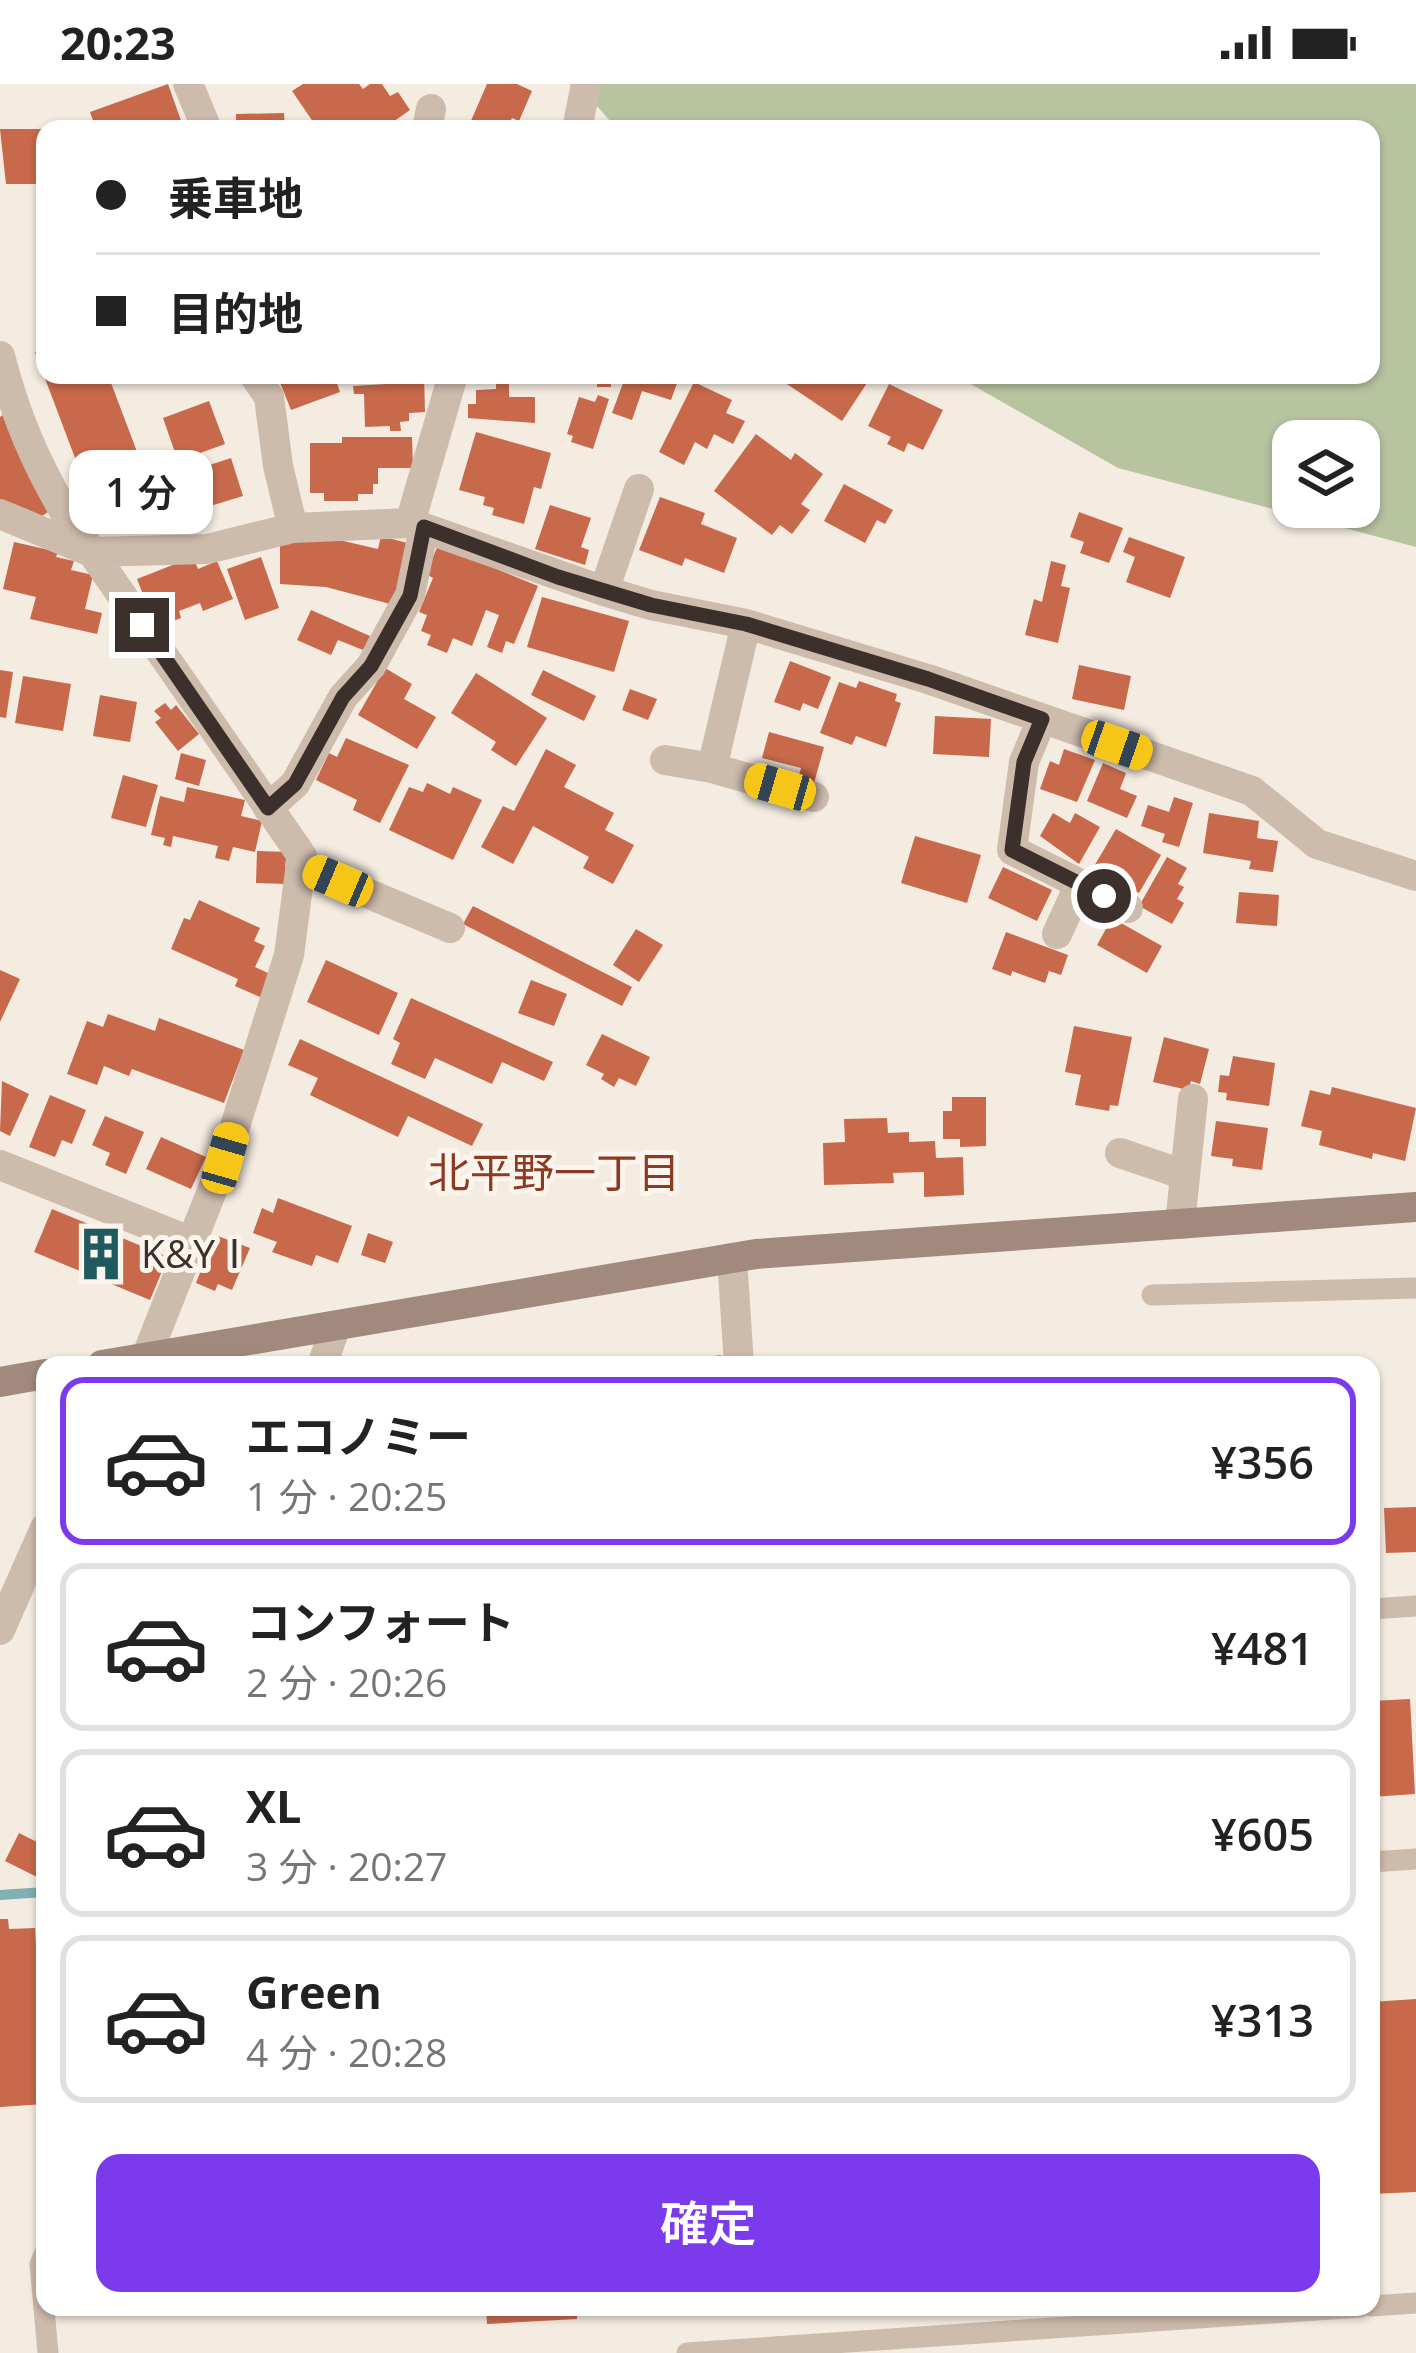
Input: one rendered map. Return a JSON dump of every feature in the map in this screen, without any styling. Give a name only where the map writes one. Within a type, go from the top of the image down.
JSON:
[{"type":"street","points":[[188,84],[203,120]]},
{"type":"street","points":[[579,120],[586,84]]},
{"type":"street","points":[[0,356],[16,416],[36,463],[91,552],[302,856],[289,955],[225,1158],[192,1242],[125,1356]]},
{"type":"street","points":[[260,384],[269,397],[278,466],[293,527]]},
{"type":"street","points":[[268,808],[295,784],[343,697],[371,666],[410,596],[417,525],[451,384]]},
{"type":"street","points":[[604,591],[639,489]]},
{"type":"street","points":[[0,514],[91,552],[207,549],[293,527],[417,525],[604,591],[746,624],[928,679],[1252,791],[1317,844],[1416,876]]},
{"type":"street","points":[[712,768],[746,624]]},
{"type":"street","points":[[1042,719],[1024,762],[1012,850],[1128,908]]},
{"type":"street","points":[[665,760],[814,797]]},
{"type":"street","points":[[300,865],[449,928]]},
{"type":"street","points":[[1057,934],[1080,884]]},
{"type":"street","points":[[1180,1224],[1193,1099]]},
{"type":"street","points":[[1120,1153],[1185,1175]]},
{"type":"street","points":[[0,1166],[192,1242]]},
{"type":"street","points":[[162,1356],[732,1258],[1416,1207]]},
{"type":"street","points":[[732,1258],[738,1356]]},
{"type":"street","points":[[325,1356],[336,1326]]},
{"type":"street","points":[[0,1382],[36,1376]]},
{"type":"street","points":[[0,1630],[36,1548]]},
{"type":"lane","points":[[1152,1295],[1416,1288]]},
{"type":"lane","points":[[1380,1608],[1416,1606]]},
{"type":"lane","points":[[1380,1861],[1416,1859]]},
{"type":"lane","points":[[1380,2305],[1416,2303]]},
{"type":"lane","points":[[45,2316],[48,2353]]},
{"type":"lane","points":[[687,2353],[1147,2316]]},
{"type":"green space","points":[[578,84],[1416,84],[1416,547],[1344,528],[1380,528],[1380,420],[1272,420],[1272,509],[1118,468],[971,384],[1380,384],[1380,120],[609,120]]},
{"type":"building","points":[[168,84],[181,120],[93,120],[90,112]]},
{"type":"building","points":[[303,84],[359,84],[363,89],[382,84],[390,96],[398,92],[410,110],[396,120],[312,120],[292,91]]},
{"type":"building","points":[[487,84],[517,84],[532,91],[519,120],[471,120]]},
{"type":"building","points":[[284,113],[284,120],[236,120],[236,114]]},
{"type":"building","points":[[0,129],[36,129],[36,184],[6,184]]},
{"type":"building","points":[[47,384],[111,384],[156,502],[100,524]]},
{"type":"building","points":[[281,384],[337,384],[340,392],[291,410]]},
{"type":"building","points":[[424,384],[425,412],[409,413],[409,421],[400,422],[401,431],[390,431],[390,426],[365,427],[364,394],[354,394],[353,386]]},
{"type":"building","points":[[496,384],[509,384],[509,397],[535,397],[535,423],[468,418],[468,404],[476,404],[476,390],[496,389]]},
{"type":"building","points":[[623,384],[677,384],[671,400],[642,391],[632,420],[612,413]]},
{"type":"building","points":[[693,384],[732,400],[726,413],[745,421],[733,444],[714,434],[707,449],[695,442],[684,465],[659,452]]},
{"type":"building","points":[[787,384],[866,384],[842,421]]},
{"type":"building","points":[[889,384],[943,410],[923,450],[908,443],[904,452],[887,444],[891,437],[868,426]]},
{"type":"building","points":[[598,395],[609,399],[593,449],[571,442],[573,436],[567,434],[579,397],[595,402]]},
{"type":"building","points":[[209,401],[225,444],[178,461],[163,418]]},
{"type":"building","points":[[3,415],[48,512],[42,516],[0,502]]},
{"type":"building","points":[[476,432],[551,453],[541,489],[534,487],[524,524],[492,515],[494,508],[483,505],[485,497],[459,490]]},
{"type":"building","points":[[756,434],[791,460],[795,453],[823,474],[801,504],[810,510],[792,534],[780,525],[772,535],[714,491]]},
{"type":"building","points":[[342,437],[412,437],[413,468],[378,468],[373,494],[358,494],[358,501],[324,501],[324,493],[310,493],[310,443],[342,443]]},
{"type":"building","points":[[231,458],[243,496],[194,511],[182,474]]},
{"type":"building","points":[[844,484],[893,510],[885,524],[877,520],[865,543],[824,521]]},
{"type":"building","points":[[660,497],[705,513],[701,524],[737,538],[724,573],[685,558],[682,566],[639,550]]},
{"type":"building","points":[[550,505],[591,518],[581,547],[589,550],[585,565],[535,549]]},
{"type":"building","points":[[1079,512],[1123,528],[1109,563],[1080,553],[1084,542],[1070,537]]},
{"type":"building","points":[[381,536],[411,544],[394,605],[326,587],[280,584],[280,544],[326,537],[378,549]]},
{"type":"building","points":[[1129,537],[1185,557],[1170,598],[1126,582],[1135,557],[1123,552]]},
{"type":"building","points":[[14,542],[58,552],[56,557],[74,561],[71,570],[93,575],[85,609],[102,613],[97,634],[30,619],[36,597],[3,589]]},
{"type":"building","points":[[438,545],[538,586],[514,644],[506,641],[502,653],[487,647],[499,615],[486,610],[472,646],[453,638],[447,653],[427,645],[431,635],[421,631],[427,615],[419,612],[433,578],[426,574]]},
{"type":"building","points":[[193,557],[198,569],[217,561],[233,599],[203,611],[200,603],[179,611],[181,618],[156,628],[137,579]]},
{"type":"building","points":[[261,557],[279,608],[245,620],[227,569]]},
{"type":"building","points":[[1051,561],[1066,565],[1061,586],[1070,588],[1058,643],[1025,635],[1034,599],[1042,602]]},
{"type":"building","points":[[542,597],[629,621],[614,672],[527,647]]},
{"type":"building","points":[[311,610],[370,636],[363,650],[338,640],[331,655],[297,640]]},
{"type":"building","points":[[790,661],[831,677],[818,709],[803,703],[800,711],[774,702]]},
{"type":"building","points":[[1079,665],[1131,676],[1124,710],[1072,699]]},
{"type":"building","points":[[385,668],[412,684],[404,699],[436,717],[417,749],[358,715]]},
{"type":"building","points":[[0,670],[13,672],[6,718],[0,717]]},
{"type":"building","points":[[543,670],[596,696],[584,721],[531,695]]},
{"type":"building","points":[[476,673],[547,718],[516,766],[491,750],[496,742],[451,713]]},
{"type":"building","points":[[23,676],[71,684],[63,731],[15,723]]},
{"type":"building","points":[[859,681],[897,694],[895,701],[901,703],[886,747],[856,736],[852,745],[820,733],[839,682],[856,688]]},
{"type":"building","points":[[630,689],[657,699],[648,720],[622,710]]},
{"type":"building","points":[[100,695],[137,702],[130,742],[93,736]]},
{"type":"building","points":[[165,703],[171,710],[176,705],[199,734],[178,751],[155,722],[161,718],[154,711]]},
{"type":"building","points":[[935,716],[991,719],[989,757],[933,754]]},
{"type":"building","points":[[769,732],[824,747],[814,783],[798,779],[801,768],[762,758]]},
{"type":"building","points":[[346,738],[409,765],[380,823],[353,810],[357,800],[316,780],[329,753],[337,757]]},
{"type":"building","points":[[546,749],[576,765],[564,787],[614,813],[605,830],[634,845],[613,884],[583,868],[589,857],[533,826],[513,864],[481,847],[503,806],[514,811]]},
{"type":"building","points":[[1064,749],[1095,760],[1077,802],[1040,789],[1050,761],[1059,765]]},
{"type":"building","points":[[181,753],[206,760],[199,786],[175,779]]},
{"type":"building","points":[[1103,763],[1126,773],[1120,789],[1137,796],[1127,818],[1087,801]]},
{"type":"building","points":[[123,775],[158,785],[146,827],[111,818]]},
{"type":"building","points":[[427,783],[450,794],[453,787],[482,800],[453,860],[389,830],[409,787],[423,792]]},
{"type":"building","points":[[187,787],[245,800],[241,816],[262,821],[255,852],[233,847],[229,861],[215,858],[218,846],[173,836],[171,847],[163,845],[165,838],[151,835],[160,796],[184,802]]},
{"type":"building","points":[[1174,797],[1193,803],[1179,847],[1162,842],[1165,834],[1141,826],[1148,805],[1169,812]]},
{"type":"building","points":[[1053,813],[1070,823],[1075,813],[1100,827],[1079,864],[1040,836]]},
{"type":"building","points":[[1209,813],[1259,821],[1257,838],[1278,841],[1273,872],[1249,869],[1251,861],[1203,853]]},
{"type":"building","points":[[1116,829],[1161,855],[1139,893],[1093,868]]},
{"type":"building","points":[[915,836],[981,855],[967,903],[901,883]]},
{"type":"building","points":[[257,851],[288,852],[287,884],[256,883]]},
{"type":"building","points":[[1167,857],[1187,868],[1178,884],[1184,887],[1177,899],[1184,903],[1172,924],[1139,906]]},
{"type":"building","points":[[1003,867],[1052,890],[1037,921],[988,898]]},
{"type":"building","points":[[1239,892],[1279,895],[1277,926],[1236,923]]},
{"type":"building","points":[[199,900],[260,928],[254,941],[265,946],[255,967],[270,974],[260,997],[235,986],[238,979],[171,949],[184,918],[190,920]]},
{"type":"building","points":[[473,906],[632,987],[622,1006],[463,924]]},
{"type":"building","points":[[1112,918],[1162,946],[1147,973],[1097,945]]},
{"type":"building","points":[[636,929],[663,945],[639,982],[613,965]]},
{"type":"building","points":[[1006,932],[1068,955],[1061,975],[1049,971],[1045,983],[992,969]]},
{"type":"building","points":[[326,960],[398,993],[379,1035],[307,1002]]},
{"type":"building","points":[[0,970],[20,979],[0,1022]]},
{"type":"building","points":[[531,980],[567,994],[554,1026],[518,1013]]},
{"type":"building","points":[[411,998],[553,1062],[544,1081],[502,1062],[492,1084],[435,1058],[425,1079],[391,1064],[400,1043],[393,1039]]},
{"type":"building","points":[[108,1014],[155,1031],[159,1018],[244,1050],[224,1103],[132,1069],[129,1076],[104,1066],[97,1085],[67,1074],[87,1021],[103,1027]]},
{"type":"building","points":[[1074,1026],[1132,1037],[1118,1106],[1110,1105],[1109,1111],[1075,1105],[1081,1075],[1065,1072]]},
{"type":"building","points":[[602,1034],[650,1057],[636,1086],[619,1078],[614,1087],[601,1079],[604,1074],[586,1065]]},
{"type":"building","points":[[1164,1037],[1209,1049],[1200,1084],[1191,1081],[1188,1090],[1153,1082]]},
{"type":"building","points":[[300,1039],[483,1124],[472,1146],[408,1116],[398,1137],[310,1095],[318,1078],[288,1065]]},
{"type":"building","points":[[1233,1056],[1275,1063],[1269,1106],[1226,1100],[1227,1093],[1218,1092],[1220,1075],[1229,1076]]},
{"type":"building","points":[[2,1081],[29,1094],[10,1136],[0,1131]]},
{"type":"building","points":[[1332,1087],[1416,1108],[1405,1161],[1373,1153],[1372,1159],[1319,1145],[1322,1131],[1301,1126],[1310,1090],[1330,1095]]},
{"type":"building","points":[[50,1095],[86,1110],[72,1144],[62,1140],[55,1157],[29,1147]]},
{"type":"building","points":[[952,1097],[986,1097],[986,1146],[960,1147],[960,1139],[943,1139],[943,1111],[952,1111]]},
{"type":"building","points":[[105,1116],[144,1132],[126,1174],[105,1165],[110,1153],[92,1145]]},
{"type":"building","points":[[887,1118],[888,1133],[909,1132],[909,1142],[935,1141],[936,1158],[963,1157],[964,1195],[924,1197],[924,1172],[893,1173],[894,1183],[824,1185],[823,1143],[845,1142],[844,1119]]},
{"type":"building","points":[[1216,1121],[1268,1128],[1262,1170],[1232,1166],[1233,1159],[1211,1156]]},
{"type":"building","points":[[161,1137],[206,1157],[191,1189],[146,1169]]},
{"type":"building","points":[[278,1198],[352,1226],[338,1263],[316,1255],[312,1266],[272,1252],[277,1242],[253,1233],[262,1208],[273,1213]]},
{"type":"building","name":"K&YⅠ","points":[[52,1209],[168,1257],[150,1300],[34,1252]]},
{"type":"building","points":[[368,1233],[393,1242],[385,1263],[361,1255]]},
{"type":"building","points":[[215,1235],[250,1248],[232,1290],[218,1284],[215,1291],[196,1283]]},
{"type":"building","points":[[1416,1507],[1416,1552],[1386,1553],[1384,1508]]},
{"type":"building","points":[[1410,1699],[1415,1794],[1380,1796],[1380,1701]]},
{"type":"building","points":[[19,1833],[36,1842],[36,1876],[5,1861]]},
{"type":"building","points":[[0,1919],[8,1919],[9,1929],[35,1928],[36,2105],[0,2107]]},
{"type":"building","points":[[1416,1999],[1416,2192],[1380,2194],[1380,2001]]},
{"type":"building","points":[[487,2316],[577,2316],[577,2319],[487,2324]]},
{"type":"waterway","points":[[0,1895],[36,1893]]},
{"type":"place","name":"K&YⅠ","points":[[101,1254]]},
{"type":"district","name":"北平野一丁目","points":[[554,1173]]},
{"type":"route","points":[[142,625],[268,808],[295,784],[343,697],[371,666],[410,596],[424,527],[558,577],[651,605],[746,624],[1042,719],[1024,762],[1012,850],[1104,896]]}]
